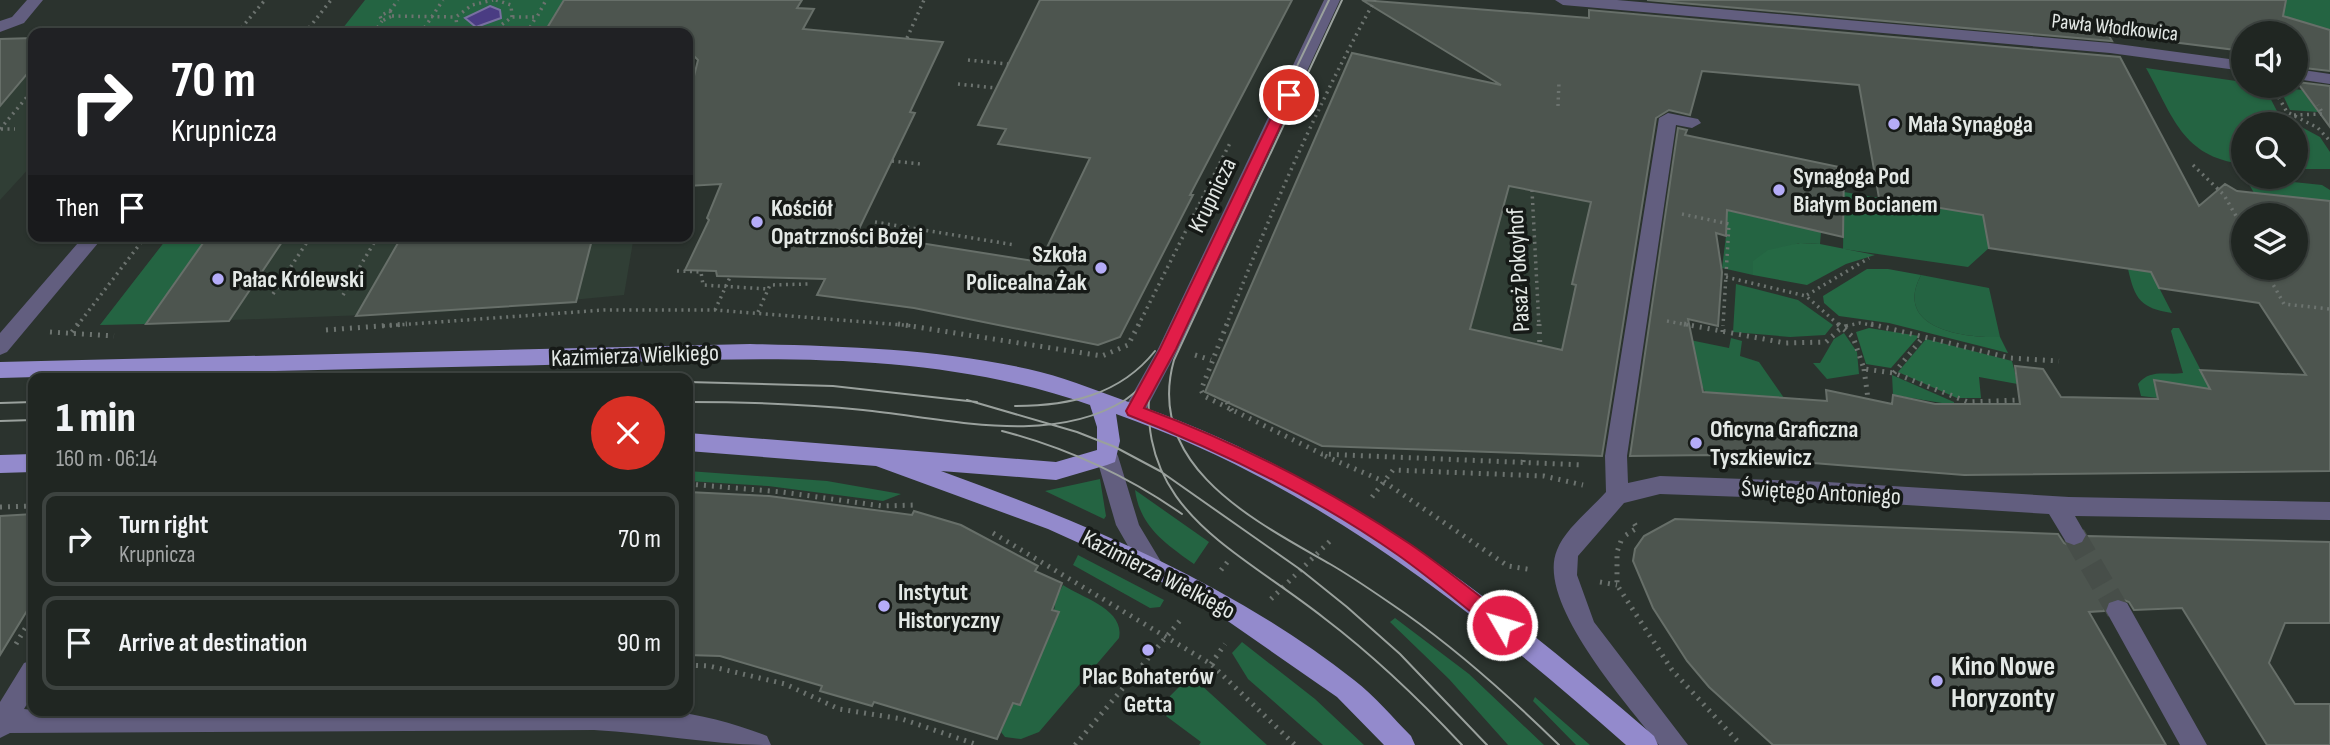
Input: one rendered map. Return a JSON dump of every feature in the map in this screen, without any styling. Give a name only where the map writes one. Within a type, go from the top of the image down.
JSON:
[{"type":"main road","name":"Kazimierza Wielkiego","points":[[0,370],[768,352],[955,366],[1027,377],[1134,411],[1201,436],[1283,476],[1404,550],[1541,655],[1645,745]]},
{"type":"main road","points":[[1098,399],[1109,429],[1107,456]]},
{"type":"main road","name":"Kazimierza Wielkiego","points":[[693,442],[754,445],[1045,472],[1107,456]]},
{"type":"main road","name":"Kazimierza Wielkiego","points":[[883,459],[1055,522],[1151,565],[1218,601],[1346,689],[1402,745]]},
{"type":"main road","points":[[0,464],[28,463]]},
{"type":"street","points":[[0,27],[18,20],[35,0]]},
{"type":"street","name":"Krupnicza","points":[[1134,411],[1168,349],[1332,0]]},
{"type":"street","name":"Pawła Włodkowica","points":[[1563,0],[2110,48],[2231,64]]},
{"type":"street","points":[[2308,76],[2330,79]]},
{"type":"street","points":[[1675,745],[1584,628],[1564,575],[1567,553],[1617,495],[1616,466],[1668,118],[1692,123]]},
{"type":"street","points":[[0,347],[90,242]]},
{"type":"street","points":[[1107,456],[1116,500],[1128,531],[1151,565]]},
{"type":"street","name":"Świętego Antoniego","points":[[1617,495],[1660,485],[2056,505],[2330,511]]},
{"type":"street","points":[[2056,505],[2074,535]]},
{"type":"street","points":[[2118,611],[2194,745]]},
{"type":"street","points":[[1,724],[28,679]]},
{"type":"street","points":[[1,724],[594,718],[706,728],[758,745]]},
{"type":"path","points":[[241,28],[265,0]]},
{"type":"path","points":[[308,28],[331,0]]},
{"type":"path","points":[[377,28],[398,0]]},
{"type":"path","points":[[424,28],[443,0]]},
{"type":"path","points":[[391,13],[456,17],[472,5],[495,0],[511,5],[512,17]]},
{"type":"path","points":[[530,28],[546,0]]},
{"type":"path","points":[[906,38],[924,0]]},
{"type":"path","points":[[1375,0],[1325,96],[1258,244],[1201,390],[1204,396],[1232,412],[1384,481],[1508,566],[1616,585]]},
{"type":"path","points":[[456,17],[457,28]]},
{"type":"path","points":[[497,28],[512,17],[537,17]]},
{"type":"path","points":[[968,60],[1007,64]]},
{"type":"path","points":[[1558,106],[1559,82]]},
{"type":"path","points":[[958,84],[996,88]]},
{"type":"path","points":[[0,129],[28,96]]},
{"type":"path","points":[[2308,114],[2323,114],[2315,105],[2330,106]]},
{"type":"path","points":[[2308,123],[2318,128],[2330,141]]},
{"type":"path","points":[[0,129],[15,129]]},
{"type":"path","points":[[324,331],[604,310],[715,310],[942,329],[1102,356],[1120,349],[1132,338],[1235,132]]},
{"type":"path","points":[[892,161],[921,164]]},
{"type":"path","points":[[2193,165],[2224,195],[2231,207]]},
{"type":"path","name":"Pasaż Pokoyhof","points":[[1532,190],[1540,348]]},
{"type":"path","points":[[1691,216],[1729,224],[1723,332]]},
{"type":"path","points":[[875,222],[1016,246]]},
{"type":"path","points":[[810,230],[834,233]]},
{"type":"path","points":[[71,333],[141,242]]},
{"type":"path","points":[[273,294],[307,242]]},
{"type":"path","points":[[343,295],[375,242]]},
{"type":"path","points":[[1806,296],[1869,258]]},
{"type":"path","points":[[677,271],[701,272],[703,285],[768,289]]},
{"type":"path","points":[[715,310],[731,275]]},
{"type":"path","points":[[1726,277],[1806,296],[1844,326],[1853,337],[1864,369],[1868,399]]},
{"type":"path","points":[[2271,280],[2284,304],[2330,309]]},
{"type":"path","points":[[758,312],[770,285],[808,284]]},
{"type":"path","points":[[1679,324],[1785,343],[1826,342],[1852,322],[1866,323],[2010,358],[2059,361]]},
{"type":"path","points":[[14,330],[119,336]]},
{"type":"path","points":[[1894,373],[1924,336]]},
{"type":"path","points":[[1195,355],[1210,362],[1213,373]]},
{"type":"path","points":[[1864,369],[1894,373],[1968,402],[2020,400]]},
{"type":"path","points":[[1227,402],[1232,412]]},
{"type":"path","points":[[1308,460],[1314,451]]},
{"type":"path","points":[[1322,454],[1616,466]]},
{"type":"path","points":[[1523,462],[1524,454]]},
{"type":"path","points":[[1372,496],[1393,470],[1544,476],[1617,495],[1637,528],[1622,537],[1617,552],[1616,585],[1672,670],[1741,745]]},
{"type":"path","points":[[693,484],[782,492],[882,506],[917,505],[929,509]]},
{"type":"path","points":[[0,507],[28,506]]},
{"type":"path","points":[[988,530],[1057,569],[1211,664],[1296,745]]},
{"type":"path","points":[[1277,592],[1321,550]]},
{"type":"path","points":[[1075,745],[1189,610]]},
{"type":"path","points":[[1211,664],[1220,649]]},
{"type":"path","points":[[693,665],[709,666],[785,684],[839,709],[902,719],[978,745]]},
{"type":"shaded area","points":[[490,6],[500,10],[501,18],[476,27],[465,18]]},
{"type":"shaded area","points":[[28,38],[28,169],[0,200],[0,39]]},
{"type":"shaded area","points":[[1447,84],[1600,177],[1646,187],[1602,457],[1322,446],[1349,384]]},
{"type":"shaded area","points":[[164,242],[633,242],[624,295],[443,312],[100,325]]},
{"type":"green space","points":[[365,0],[564,0],[547,28],[343,28]]},
{"type":"green space","points":[[2282,0],[2330,0],[2330,30],[2308,23],[2308,21],[2283,16],[2286,1]]},
{"type":"green space","points":[[2146,68],[2231,80],[2231,98],[2270,98],[2277,112],[2231,112],[2231,162],[2206,153],[2193,143],[2172,118]]},
{"type":"green space","points":[[2284,98],[2308,98],[2318,112],[2290,110]]},
{"type":"green space","points":[[2308,130],[2320,137],[2330,152],[2330,169],[2308,169]]},
{"type":"green space","points":[[2308,184],[2322,185],[2330,190],[2330,201],[2254,193],[2252,189],[2308,189]]},
{"type":"green space","points":[[1844,192],[1983,215],[1989,248],[1968,267],[1843,249]]},
{"type":"green space","points":[[1716,208],[1821,232],[1820,244],[1799,243],[1754,261],[1753,275],[1722,268],[1726,236]]},
{"type":"green space","points":[[164,242],[204,242],[146,324],[100,325]]},
{"type":"green space","points":[[1800,243],[1820,244],[1875,255],[1846,264],[1807,285],[1753,275],[1753,261],[1768,250]]},
{"type":"green space","points":[[1867,269],[1888,269],[1921,275],[1915,293],[1916,307],[1924,318],[1951,332],[2000,337],[2008,353],[1889,323],[1839,316],[1824,303],[1823,296]]},
{"type":"green space","points":[[2128,269],[2151,272],[2172,313],[2153,308],[2141,301],[2133,288]]},
{"type":"green space","points":[[1921,275],[1989,288],[2000,337],[1951,332],[1924,318],[1916,307],[1915,293]]},
{"type":"green space","points":[[1736,284],[1798,300],[1833,325],[1825,335],[1790,337],[1733,332]]},
{"type":"green space","points":[[1869,328],[1919,336],[1891,368],[1866,364],[1856,332]]},
{"type":"green space","points":[[2173,328],[2179,328],[2212,392],[2154,380],[2158,398],[2141,396],[2138,384],[2148,376],[2183,373],[2171,331]]},
{"type":"green space","points":[[1844,333],[1857,352],[1859,374],[1827,379],[1813,363],[1820,363],[1834,339]]},
{"type":"green space","points":[[1680,338],[1729,348],[1731,338],[1742,341],[1740,356],[1759,362],[1784,398],[1705,392]]},
{"type":"green space","points":[[1926,339],[2012,361],[2017,381],[2023,385],[1979,377],[1981,398],[1957,398],[1898,372]]},
{"type":"green space","points":[[1892,375],[1954,402],[1954,405],[1893,395]]},
{"type":"green space","points":[[693,471],[827,481],[901,494],[883,501],[768,486],[693,481]]},
{"type":"green space","points":[[1100,479],[1106,516],[1104,519],[1045,491]]},
{"type":"green space","points":[[1135,490],[1209,542],[1194,564],[1164,542],[1148,524]]},
{"type":"green space","points":[[1078,555],[1164,600],[1160,607],[1150,608],[1073,565]]},
{"type":"green space","points":[[1063,585],[1109,612],[1119,628],[1119,638],[1039,732],[1021,739],[1005,737],[1001,732],[1013,704],[1020,705],[1026,682],[1030,682],[1036,668],[1034,666],[1050,634],[1053,604]]},
{"type":"green space","points":[[1395,618],[1469,674],[1544,745],[1508,745],[1449,679],[1390,622]]},
{"type":"green space","points":[[1242,642],[1315,699],[1364,745],[1323,745],[1248,679],[1232,653]]},
{"type":"green space","points":[[1184,682],[1200,684],[1267,745],[1199,745],[1201,742],[1166,716],[1170,696]]},
{"type":"green space","points":[[1535,697],[1590,745],[1576,745],[1533,701]]},
{"type":"building","points":[[564,0],[802,0],[797,8],[814,9],[803,29],[943,42],[910,112],[915,113],[857,233],[1040,262],[1090,158],[998,144],[1006,129],[978,125],[1040,0],[1292,0],[1190,195],[1193,195],[1120,337],[1098,345],[914,308],[817,295],[825,279],[717,276],[716,271],[685,270],[709,220],[707,218],[721,184],[693,186],[693,80],[698,60],[693,55],[693,28],[547,28]]},
{"type":"building","points":[[1362,0],[1589,18],[1589,10],[2120,57],[2199,206],[2225,184],[2237,191],[2330,201],[2330,471],[1964,475],[1712,455],[1630,456],[1678,128],[1687,130],[1685,135],[1844,168],[1843,237],[1727,210],[1726,236],[1716,233],[1722,272],[1718,326],[1688,319],[1703,392],[1827,401],[1826,390],[1892,404],[1893,395],[1935,404],[2020,404],[2015,366],[2043,369],[2061,397],[2158,399],[2154,380],[2210,389],[2200,370],[2306,375],[2259,303],[2159,288],[2151,272],[1989,248],[1983,215],[1879,198],[1859,85],[1702,71],[1690,115],[1669,110],[1656,118],[1602,456],[1322,446],[1205,392],[1352,53],[1501,85]],"holes":[[[1509,186],[1591,202],[1572,284],[1576,285],[1562,350],[1470,329]]]},
{"type":"building","points":[[1647,0],[2286,0],[2283,16],[2300,21],[2231,21],[2231,49],[2108,34],[2112,41]]},
{"type":"building","points":[[2308,23],[2330,30],[2330,71],[2308,68]]},
{"type":"building","points":[[28,38],[28,73],[0,106],[0,39]]},
{"type":"building","points":[[2308,83],[2330,86],[2330,127],[2308,97]]},
{"type":"building","name":"Pałac Królewski","points":[[204,242],[282,242],[229,321],[146,324]]},
{"type":"building","points":[[399,242],[591,242],[576,302],[356,316]]},
{"type":"building","points":[[693,492],[769,496],[912,515],[914,511],[961,525],[1038,566],[1035,571],[1062,583],[1052,610],[1059,612],[1020,705],[1013,703],[997,739],[874,702],[872,706],[820,691],[822,686],[720,656],[693,655]]},
{"type":"building","points":[[28,514],[28,609],[0,655],[0,516]]},
{"type":"building","points":[[1675,519],[2058,534],[2064,543],[2073,547],[2083,544],[2088,536],[2330,542],[2330,623],[2285,623],[2269,663],[2295,704],[2330,704],[2330,745],[2267,745],[2182,608],[2134,610],[2129,602],[2119,598],[2108,601],[2104,611],[2089,612],[2166,745],[1773,745],[1709,687],[1687,661],[1653,608],[1633,561],[1635,549],[1644,536]]},
{"type":"tunnel","points":[[2074,535],[2118,611]]},
{"type":"tram line","points":[[1152,379],[1153,364],[1329,0]]},
{"type":"tram line","points":[[1342,0],[1174,360],[1169,397],[1175,431],[1190,460],[1213,486],[1240,509],[1406,614],[1485,677],[1559,745]]},
{"type":"tram line","points":[[1015,406],[1055,404],[1110,388],[1141,366],[1155,351]]},
{"type":"tram line","points":[[1050,424],[1096,414],[1125,400],[1152,379]]},
{"type":"tram line","points":[[1152,379],[1149,413],[1155,454],[1164,474]]},
{"type":"tram line","points":[[693,382],[833,386],[972,401]]},
{"type":"tram line","points":[[967,400],[972,401]]},
{"type":"tram line","points":[[972,401],[977,402]]},
{"type":"tram line","points":[[972,401],[1050,424]]},
{"type":"tram line","points":[[0,403],[28,402]]},
{"type":"tram line","points":[[693,402],[819,406],[997,426],[1050,424]]},
{"type":"tram line","points":[[0,421],[28,420]]},
{"type":"tram line","points":[[1050,424],[1115,447],[1164,474]]},
{"type":"tram line","points":[[1002,431],[1096,464],[1140,487],[1182,514]]},
{"type":"tram line","points":[[1164,474],[1301,570],[1347,607],[1400,654],[1487,745]]},
{"type":"tram line","points":[[1164,474],[1170,488],[1193,517],[1221,543],[1361,647],[1462,745]]},
{"type":"place","name":"Mała Synagoga","points":[[1894,124]]},
{"type":"place","name":"Synagoga Pod Białym Bocianem","points":[[1779,190]]},
{"type":"place","name":"Kościół Opatrzności Bożej","points":[[757,222]]},
{"type":"place","name":"Szkoła Policealna Żak","points":[[1101,268]]},
{"type":"place","name":"Pałac Królewski","points":[[218,279]]},
{"type":"place","name":"Oficyna Graficzna Tyszkiewicz","points":[[1696,443]]},
{"type":"place","name":"Instytut Historyczny","points":[[884,606]]},
{"type":"place","name":"Plac Bohaterów Getta","points":[[1148,650]]},
{"type":"place","name":"Kino Nowe Horyzonty","points":[[1937,681]]},
{"type":"route","points":[[1289,95],[1168,349],[1134,411],[1201,436],[1292,481],[1404,550],[1502,625]]}]
